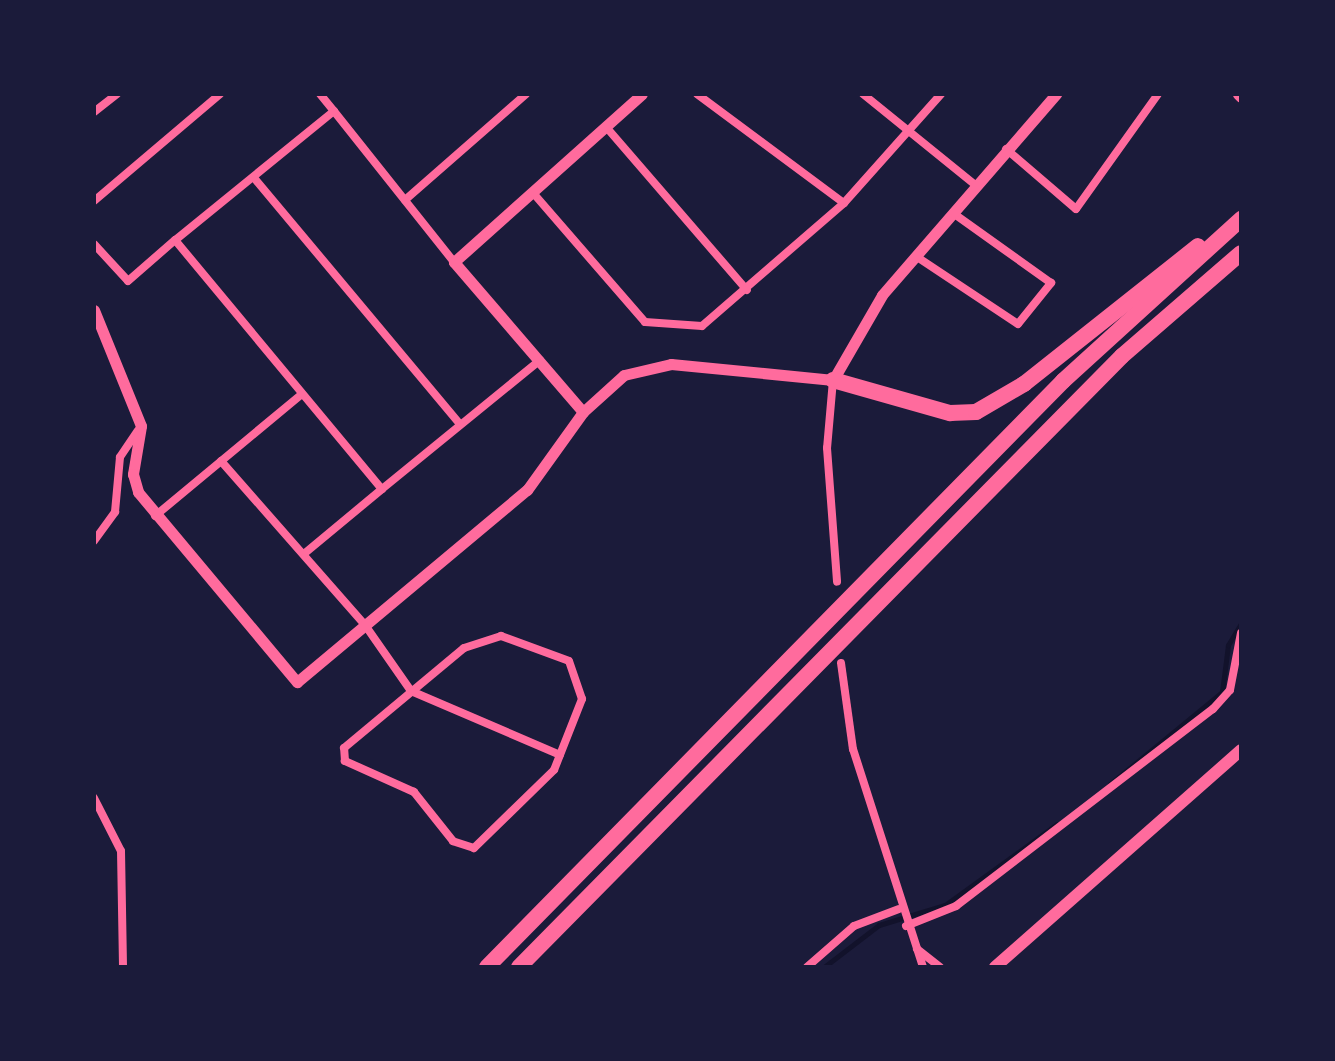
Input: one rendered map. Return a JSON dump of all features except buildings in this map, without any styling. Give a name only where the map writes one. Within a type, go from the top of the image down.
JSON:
[{"type":"highway","points":[[833,380],[950,413],[993,406],[1171,264],[1241,218]]},
{"type":"highway","points":[[487,967],[1063,381],[1241,218]]},
{"type":"highway","points":[[519,967],[1122,356],[1241,253]]},
{"type":"main road","points":[[995,967],[1241,750]]},
{"type":"street","points":[[94,112],[117,94]]},
{"type":"street","points":[[94,201],[220,94]]},
{"type":"street","points":[[320,94],[454,262],[583,412]]},
{"type":"street","points":[[405,200],[526,94]]},
{"type":"street","points":[[454,262],[534,194],[642,94]]},
{"type":"street","points":[[697,94],[844,203]]},
{"type":"street","points":[[863,94],[974,184]]},
{"type":"street","points":[[534,194],[645,322],[702,326],[844,203],[941,94]]},
{"type":"street","points":[[837,582],[827,448],[833,380],[882,295],[917,257],[974,184],[1056,94]]},
{"type":"street","points":[[1006,149],[1076,209],[1158,94]]},
{"type":"street","points":[[94,244],[128,281],[334,111]]},
{"type":"street","points":[[607,128],[747,290]]},
{"type":"street","points":[[255,179],[460,424]]},
{"type":"street","points":[[917,257],[1018,324],[1051,283],[953,213]]},
{"type":"street","points":[[175,240],[382,489]]},
{"type":"street","points":[[94,310],[141,426],[133,474],[154,517],[297,682],[527,490],[583,412],[606,387],[642,367],[833,380]]},
{"type":"street","points":[[305,553],[540,360]]},
{"type":"street","points":[[154,517],[302,394]]},
{"type":"street","points":[[94,541],[115,512],[120,457],[141,426]]},
{"type":"street","points":[[221,461],[305,553],[365,625],[411,691],[560,755]]},
{"type":"street","points":[[906,926],[956,906],[1213,709],[1230,690],[1241,633]]},
{"type":"street","points":[[501,636],[569,661],[582,699],[560,755],[474,848],[453,841],[414,792],[345,761],[344,748],[464,648],[501,636]]},
{"type":"street","points":[[841,663],[853,749],[899,909],[923,967]]},
{"type":"street","points":[[94,798],[121,851],[123,967]]},
{"type":"street","points":[[807,967],[854,926],[899,909]]},
{"type":"street","points":[[914,945],[940,967]]},
{"type":"waterway","points":[[1110,784],[1222,692],[1228,645],[1241,623]]},
{"type":"waterway","points":[[824,967],[879,925],[945,905],[1057,824]]}]
